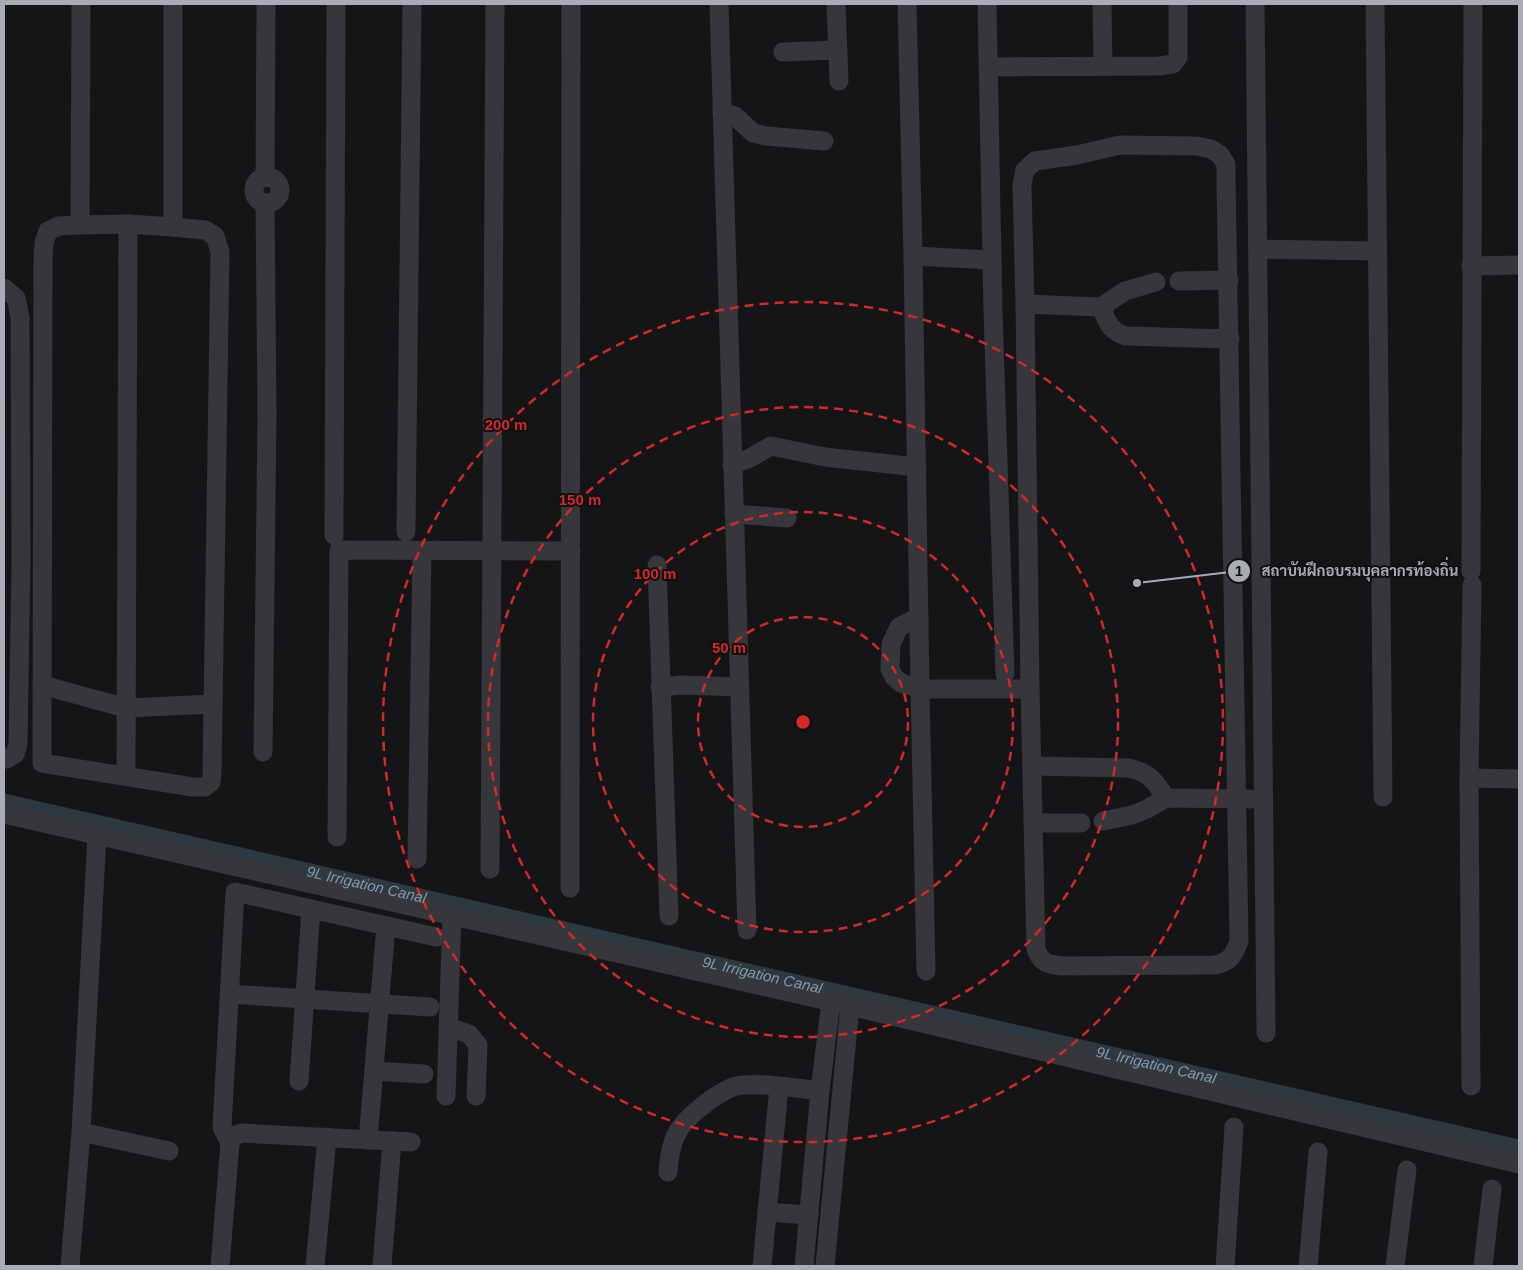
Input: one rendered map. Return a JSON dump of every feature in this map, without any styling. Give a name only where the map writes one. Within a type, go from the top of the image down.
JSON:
[{"type":"street","points":[[80,4],[80,225]]},
{"type":"street","points":[[173,4],[173,227]]},
{"type":"street","points":[[263,752],[268,414],[265,203],[260,201],[254,190],[256,184],[265,178],[266,4]]},
{"type":"street","points":[[334,534],[336,4]]},
{"type":"street","points":[[406,532],[412,4]]},
{"type":"street","points":[[490,870],[495,4]]},
{"type":"street","points":[[570,888],[571,4]]},
{"type":"street","points":[[718,4],[747,930]]},
{"type":"street","points":[[836,4],[839,81]]},
{"type":"street","points":[[907,4],[914,256],[916,467],[926,971]]},
{"type":"street","points":[[987,4],[992,312],[1006,674]]},
{"type":"street","points":[[1102,4],[1104,66]]},
{"type":"street","points":[[988,67],[1159,66],[1173,64],[1178,57],[1178,4]]},
{"type":"street","points":[[1255,4],[1266,1033]]},
{"type":"street","points":[[1375,4],[1383,797]]},
{"type":"street","points":[[1471,1086],[1470,778],[1473,6]]},
{"type":"street","points":[[782,52],[837,50]]},
{"type":"street","points":[[722,112],[735,116],[753,133],[766,136],[824,140]]},
{"type":"street","points":[[1120,145],[1197,146],[1211,149],[1220,154],[1226,164],[1237,800],[1238,941],[1235,954],[1226,963],[1215,965],[1061,966],[1048,964],[1040,958],[1036,949],[1030,689],[1025,310],[1022,185],[1025,170],[1036,161],[1077,156],[1120,145]]},
{"type":"street","points":[[126,775],[128,224]]},
{"type":"street","points":[[128,224],[205,230],[215,236],[220,252],[211,782],[204,787],[42,763],[44,243],[48,231],[59,226],[128,224]]},
{"type":"street","points":[[1258,249],[1377,250]]},
{"type":"street","points":[[914,256],[992,260]]},
{"type":"street","points":[[1471,266],[1519,265]]},
{"type":"street","points":[[1180,281],[1229,280]]},
{"type":"street","points":[[992,312],[1101,307],[1125,291],[1156,282]]},
{"type":"street","points":[[4,288],[16,298],[20,318],[20,561],[18,744],[15,754],[6,759],[4,758]]},
{"type":"street","points":[[1101,307],[1115,332],[1126,336],[1230,339]]},
{"type":"street","points":[[732,465],[750,458],[771,446],[825,457],[916,467]]},
{"type":"street","points":[[734,514],[787,518]]},
{"type":"street","points":[[336,837],[339,550],[570,551]]},
{"type":"street","points":[[418,859],[422,550]]},
{"type":"street","points":[[657,564],[669,916]]},
{"type":"street","points":[[919,617],[899,627],[891,644],[890,669],[894,677],[901,683],[920,689],[1030,689]]},
{"type":"street","points":[[660,687],[702,685],[739,687]]},
{"type":"street","points":[[42,686],[126,708],[213,704]]},
{"type":"street","points":[[1032,766],[1129,768],[1143,771],[1153,778],[1166,798]]},
{"type":"street","points":[[1470,778],[1519,780]]},
{"type":"street","points":[[1102,821],[1132,815],[1166,798],[1264,799]]},
{"type":"street","points":[[4,814],[841,1003],[1519,1164]]},
{"type":"street","points":[[1034,823],[1081,823]]},
{"type":"street","points":[[70,1266],[81,1132],[97,835]]},
{"type":"street","points":[[230,1143],[222,1127],[235,892],[436,937]]},
{"type":"street","points":[[299,1081],[310,909]]},
{"type":"street","points":[[446,1096],[452,915]]},
{"type":"street","points":[[368,1140],[386,926]]},
{"type":"street","points":[[229,994],[430,1007]]},
{"type":"street","points":[[804,1266],[820,1091],[841,1003]]},
{"type":"street","points":[[825,1266],[841,1003]]},
{"type":"street","points":[[448,1027],[469,1034],[478,1044],[476,1096]]},
{"type":"street","points":[[374,1071],[424,1074]]},
{"type":"street","points":[[668,1172],[669,1155],[680,1128],[726,1089],[742,1085],[820,1091]]},
{"type":"street","points":[[762,1266],[779,1087]]},
{"type":"street","points":[[1225,1266],[1234,1127]]},
{"type":"street","points":[[81,1132],[169,1151]]},
{"type":"street","points":[[220,1266],[230,1143],[234,1136],[241,1132],[411,1142]]},
{"type":"street","points":[[315,1266],[327,1137]]},
{"type":"street","points":[[382,1266],[392,1141]]},
{"type":"street","points":[[1308,1266],[1318,1152]]},
{"type":"street","points":[[1395,1266],[1407,1170]]},
{"type":"street","points":[[1483,1266],[1492,1189]]},
{"type":"street","points":[[767,1212],[809,1215]]},
{"type":"waterway","name":"9L Irrigation Canal","points":[[4,801],[1519,1147]]},
{"type":"place","name":"สถาบันฝึกอบรมบุคลากรท้องถิ่น","points":[[1137,583]]}]
